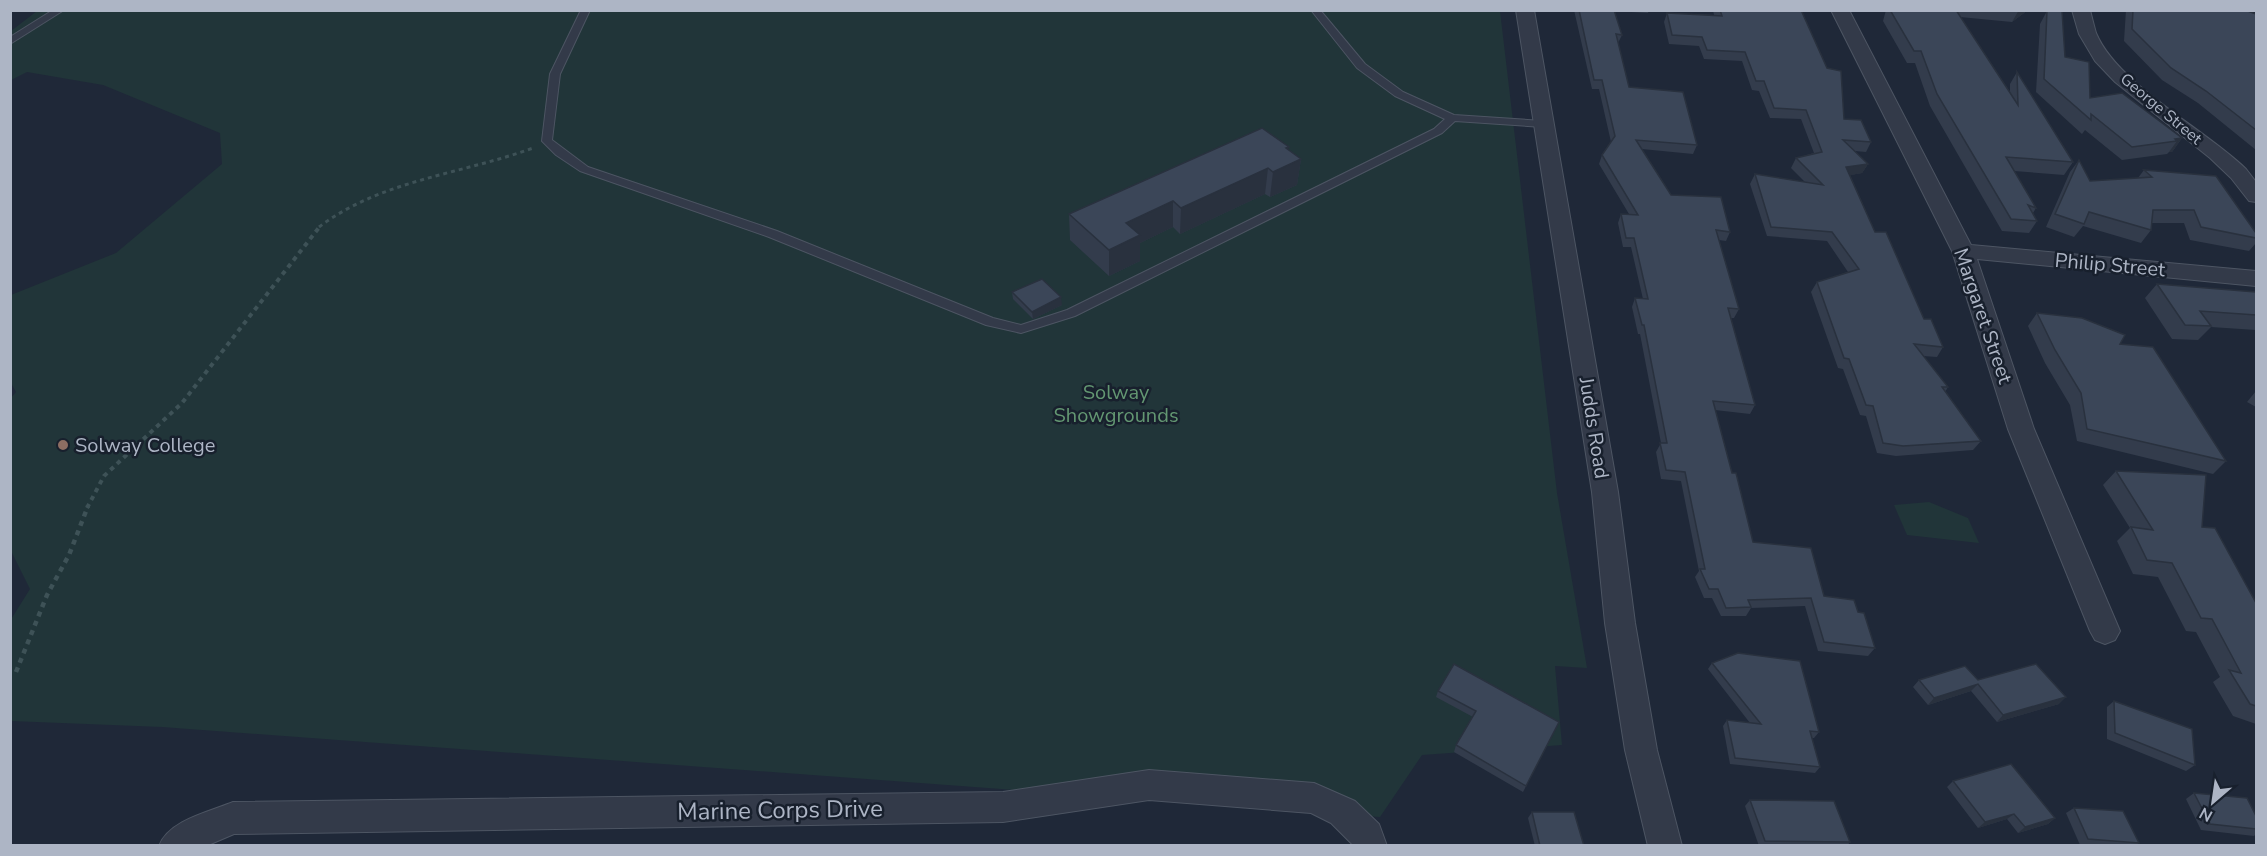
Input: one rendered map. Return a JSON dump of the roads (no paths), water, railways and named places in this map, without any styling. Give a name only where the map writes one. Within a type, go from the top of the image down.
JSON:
[{"type":"street","name":"Judds Road","points":[[1525,10],[1605,492],[1620,623],[1641,750],[1665,846]]},
{"type":"street","name":"Margaret Street","points":[[1840,10],[1963,251],[2021,429],[2105,631]]},
{"type":"street","name":"George Street","points":[[2081,10],[2082,22],[2099,55],[2138,94],[2236,171],[2256,196]]},
{"type":"street","name":"Philip Street","points":[[1963,251],[2256,278]]},
{"type":"street","name":"Marine Corps Drive","points":[[175,846],[190,836],[233,818],[1003,807],[1149,785],[1314,798],[1343,812],[1367,835],[1371,846]]},
{"type":"lane","points":[[10,41],[60,10]]},
{"type":"lane","points":[[586,10],[555,74],[547,141],[560,153],[585,169],[773,234],[990,322],[1021,329],[1071,313],[1438,131],[1452,118]]},
{"type":"lane","points":[[1316,10],[1361,66],[1399,94],[1452,118],[1543,124]]},
{"type":"place","name":"Solway College","points":[[63,445]]},
{"type":"park label","name":"Solway Showgrounds","points":[[1116,404]]}]
